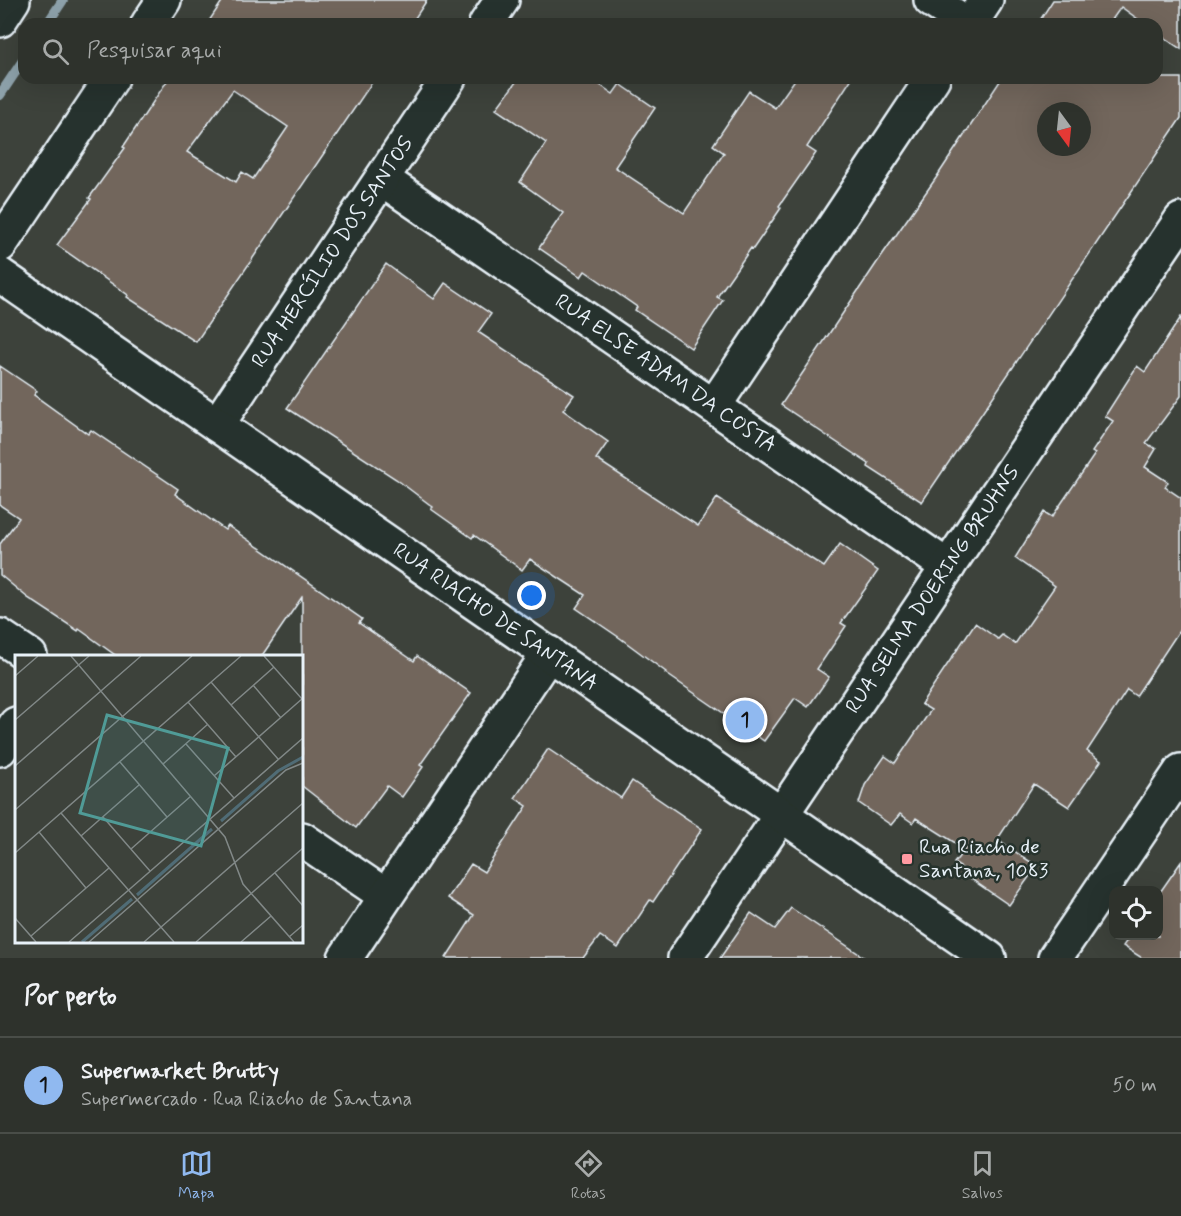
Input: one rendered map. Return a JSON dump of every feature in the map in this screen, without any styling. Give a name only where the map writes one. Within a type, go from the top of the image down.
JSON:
[{"type":"street","points":[[0,20],[13,0]]},
{"type":"street","points":[[152,18],[165,0]]},
{"type":"street","points":[[490,18],[502,0]]},
{"type":"street","points":[[931,0],[959,18]]},
{"type":"street","points":[[972,18],[986,0]]},
{"type":"street","points":[[0,245],[108,84]]},
{"type":"street","name":"RUA HERCÍLIO DOS SANTOS","points":[[218,425],[446,84]]},
{"type":"street","points":[[714,406],[929,84]]},
{"type":"street","name":"RUA ELSE ADAM DA COSTA","points":[[382,179],[948,567]]},
{"type":"street","name":"RUA SELMA DOERING BRUHNS","points":[[686,958],[1181,220]]},
{"type":"street","name":"RUA RIACHO DE SANTANA","points":[[0,274],[989,958]]},
{"type":"street","points":[[0,636],[27,655]]},
{"type":"street","points":[[345,958],[549,653]]},
{"type":"street","points":[[0,749],[15,726]]},
{"type":"street","points":[[1056,958],[1181,771]]},
{"type":"street","points":[[303,840],[386,896]]},
{"type":"building","points":[[223,0],[427,0],[415,18],[211,18]]},
{"type":"building","points":[[1053,0],[1181,0],[1181,49],[1163,37],[1163,18],[1137,18],[1121,7],[1113,18],[1041,18]]},
{"type":"building","points":[[1163,78],[1181,78],[1181,118],[922,502],[781,405],[998,84],[1163,84]]},
{"type":"building","points":[[165,84],[371,84],[196,342],[127,297],[128,295],[57,245],[125,148],[123,147]],"holes":[[[233,90],[288,127],[253,179],[242,172],[236,182],[187,152]]]},
{"type":"building","points":[[515,84],[599,84],[613,94],[620,84],[655,108],[615,167],[684,213],[724,153],[713,145],[749,91],[775,108],[792,84],[848,84],[807,147],[816,153],[779,206],[781,208],[753,249],[751,248],[717,297],[723,300],[691,348],[635,310],[637,307],[585,271],[581,277],[539,248],[563,213],[520,182],[546,143],[496,109]]},
{"type":"building","points":[[386,264],[434,299],[445,283],[491,314],[478,332],[574,395],[563,410],[608,442],[596,459],[698,526],[717,498],[824,567],[840,544],[878,571],[841,623],[846,626],[817,669],[829,677],[808,707],[795,698],[764,741],[576,608],[585,595],[530,559],[522,570],[474,535],[472,538],[431,509],[433,507],[396,479],[287,408]]},
{"type":"building","points":[[1181,317],[1181,396],[1146,443],[1156,449],[1145,467],[1168,482],[1165,487],[1181,498],[1181,628],[1136,696],[1127,690],[1087,751],[1101,761],[1069,807],[1034,784],[997,840],[1037,866],[1009,905],[964,874],[966,871],[954,863],[965,849],[916,818],[913,823],[900,814],[891,825],[859,803],[865,785],[885,756],[895,763],[931,710],[921,704],[975,623],[998,639],[1002,635],[1015,644],[1055,586],[1015,558],[1044,512],[1052,517],[1095,454],[1092,452],[1113,421],[1105,416],[1137,366],[1145,372]]},
{"type":"building","points":[[0,366],[37,391],[34,395],[88,434],[91,430],[178,489],[175,494],[225,530],[228,526],[362,619],[359,623],[414,661],[417,656],[471,693],[420,765],[423,767],[402,797],[387,786],[356,828],[303,787],[302,597],[262,655],[115,655],[79,629],[78,631],[28,598],[0,575],[0,544],[19,518],[0,505]]},
{"type":"building","points":[[548,749],[621,798],[632,781],[702,829],[653,902],[650,900],[618,948],[600,936],[583,958],[446,958],[474,915],[448,898],[471,864],[484,872],[527,806],[515,798]]},
{"type":"building","points":[[1181,862],[1181,958],[1142,958],[1123,946],[1127,940],[1163,940],[1163,888]]},
{"type":"building","points":[[791,908],[865,958],[720,958],[751,913],[775,929]]},
{"type":"waterway","points":[[51,18],[63,0]]},
{"type":"waterway","points":[[0,95],[18,68]]},
{"type":"place","name":"Supermarket Brutty","points":[[745,720]]},
{"type":"place","name":"Rua Riacho de Santana, 1083","points":[[907,859]]}]
